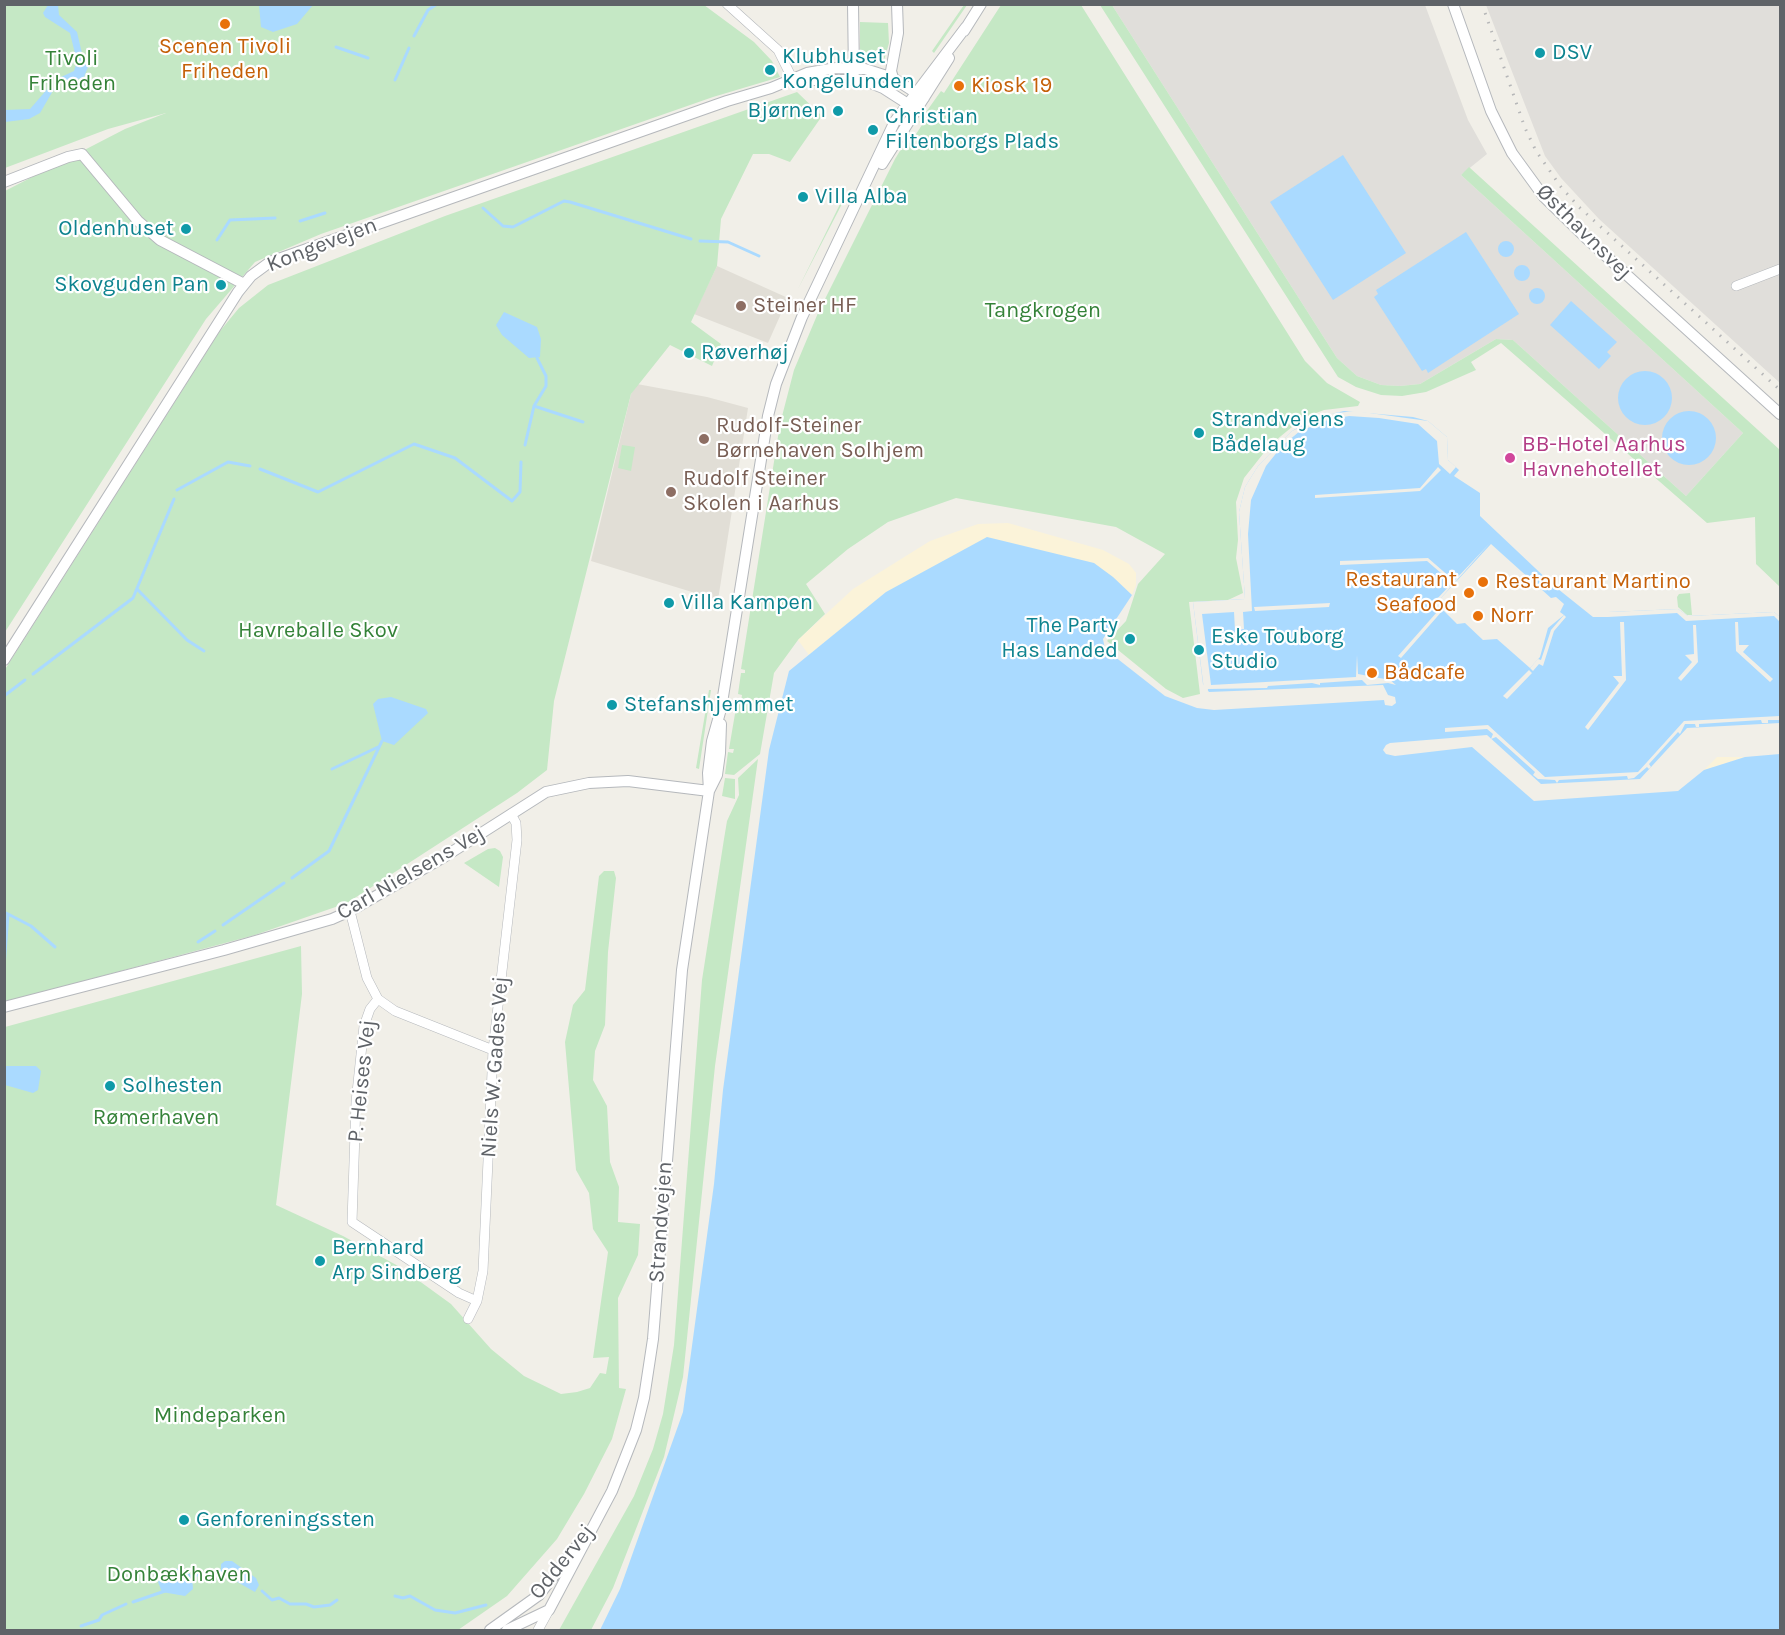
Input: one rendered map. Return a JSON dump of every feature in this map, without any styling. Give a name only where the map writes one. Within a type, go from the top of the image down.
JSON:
[{"type":"street","points":[[727,4],[778,50],[793,80]]},
{"type":"street","points":[[853,4],[852,67],[863,81]]},
{"type":"street","points":[[893,78],[891,71],[898,33],[897,4]]},
{"type":"street","name":"Strandvejen","points":[[538,1630],[601,1512],[636,1430],[650,1368],[677,1009],[709,791],[708,773],[722,710],[760,460],[774,392],[802,317],[865,189],[912,107],[981,4]]},
{"type":"street","name":"Østhavnsvej","points":[[1453,4],[1491,111],[1512,153],[1544,197],[1780,414]]},
{"type":"street","points":[[793,80],[826,68],[852,67],[893,78],[920,96]]},
{"type":"street","points":[[793,80],[863,81],[883,88],[912,107]]},
{"type":"street","name":"Kongevejen","points":[[4,660],[244,284],[261,268],[278,258],[793,80]]},
{"type":"street","points":[[4,182],[68,157],[82,154],[116,197],[160,240],[244,284]]},
{"type":"street","points":[[1736,286],[1780,269]]},
{"type":"street","name":"Carl Nielsens Vej","points":[[4,1007],[224,950],[350,911],[546,792],[589,783],[628,781],[709,791]]},
{"type":"street","name":"Niels W. Gades Vej","points":[[468,1319],[477,1301],[483,1271],[493,1050],[517,840],[516,823],[511,814]]},
{"type":"street","name":"P. Heises Vej","points":[[350,911],[367,978],[378,999],[370,1009],[363,1026],[356,1102],[352,1222],[459,1293],[477,1301]]},
{"type":"street","points":[[378,999],[395,1011],[493,1050]]},
{"type":"street","name":"Oddervej","points":[[490,1630],[519,1611],[548,1586],[601,1512]]},
{"type":"street","name":"Oddervej","points":[[507,1630],[549,1610]]},
{"type":"shaded area","points":[[1112,5],[1425,5],[1468,120],[1487,154],[1461,175],[1743,433],[1686,496],[1513,340],[1496,339],[1420,384],[1381,385],[1357,376],[1337,358]]},
{"type":"shaded area","points":[[1486,5],[1780,5],[1780,383],[1599,219],[1561,178],[1545,156]]},
{"type":"shaded area","name":"Steiner HF","points":[[717,266],[788,298],[768,343],[694,314]]},
{"type":"shaded area","name":"Rudolf Steiner Skolen i Aarhus","points":[[637,384],[707,397],[748,408],[718,600],[591,561],[631,394]]},
{"type":"green space","name":"Tivoli Friheden","points":[[4,5],[704,5],[754,42],[772,61],[780,77],[713,97],[321,234],[255,262],[206,319],[5,632],[5,191],[125,129],[166,113],[108,129],[5,168]]},
{"type":"green space","points":[[964,5],[967,5],[934,53],[932,51]]},
{"type":"green space","name":"Tangkrogen","points":[[1001,5],[1081,5],[1305,361],[1327,383],[1360,402],[1358,406],[1324,410],[1303,418],[1270,445],[1244,478],[1236,502],[1238,540],[1236,558],[1243,593],[1228,600],[1189,602],[1200,694],[1183,698],[1166,689],[1107,641],[1126,621],[1138,584],[1165,554],[1116,527],[956,498],[888,522],[848,549],[806,584],[825,614],[798,640],[774,673],[760,754],[734,775],[725,774],[728,752],[733,753],[734,749],[729,749],[737,702],[741,702],[742,695],[738,694],[741,673],[745,673],[745,670],[741,669],[780,424],[794,370],[818,313],[895,159],[906,141],[910,143],[922,125],[919,122],[941,91],[944,93]]},
{"type":"green space","points":[[1100,5],[1112,5],[1337,358],[1357,376],[1381,385],[1420,384],[1496,339],[1513,340],[1686,496],[1743,433],[1461,175],[1469,167],[1780,450],[1780,587],[1756,564],[1755,517],[1707,523],[1501,343],[1471,362],[1476,370],[1426,392],[1402,396],[1381,395],[1356,387],[1338,377]]},
{"type":"green space","points":[[860,22],[888,23],[889,43],[883,64],[860,59]]},
{"type":"green space","name":"Havreballe Skov","points":[[797,92],[822,116],[790,162],[769,154],[753,154],[721,219],[717,266],[691,322],[721,344],[712,366],[670,345],[631,394],[554,701],[547,770],[517,793],[347,903],[255,935],[5,1002],[4,671],[220,331],[239,308],[268,285],[445,216]]},
{"type":"green space","points":[[844,195],[844,200],[798,289],[842,200]]},
{"type":"green space","points":[[622,445],[635,447],[631,471],[618,468]]},
{"type":"green space","points":[[1690,593],[1692,615],[1687,615],[1678,607],[1677,597],[1679,594]]},
{"type":"green space","points":[[709,690],[711,690],[699,769],[696,768]]},
{"type":"green space","points":[[758,759],[715,1066],[683,1377],[664,1457],[613,1588],[591,1630],[559,1630],[634,1496],[653,1449],[663,1414],[674,1345],[702,980],[727,821],[739,795],[738,778]]},
{"type":"green space","points":[[725,778],[735,779],[735,799],[722,796]]},
{"type":"green space","points":[[495,848],[503,857],[499,887],[464,863],[488,849]]},
{"type":"green space","name":"Mindeparken","points":[[604,871],[614,871],[616,878],[608,952],[605,1025],[595,1051],[593,1080],[607,1106],[610,1162],[619,1187],[618,1222],[640,1224],[638,1255],[618,1298],[619,1388],[626,1389],[612,1439],[584,1494],[557,1539],[507,1596],[458,1630],[5,1630],[5,1027],[301,946],[302,994],[276,1205],[343,1236],[400,1267],[451,1304],[491,1349],[524,1376],[561,1394],[577,1392],[590,1388],[600,1373],[606,1374],[609,1357],[593,1358],[608,1252],[593,1229],[589,1193],[576,1170],[565,1042],[573,1005],[585,990],[599,876]]},
{"type":"sand","points":[[1008,523],[1103,550],[1129,564],[1136,573],[1136,585],[1132,595],[1094,563],[886,592],[809,655],[798,640],[853,589],[930,541],[978,524]]},
{"type":"sand","points":[[1717,757],[1745,757],[1704,770]]},
{"type":"water","points":[[259,4],[313,5],[297,24],[273,32],[261,27]]},
{"type":"water","points":[[48,5],[58,5],[59,15],[77,32],[84,62],[88,67],[84,77],[66,83],[59,78],[74,71],[77,62],[70,33],[45,17],[43,13]]},
{"type":"water","points":[[50,86],[54,89],[40,113],[29,119],[5,122],[5,110],[30,109]]},
{"type":"water","points":[[1343,155],[1406,253],[1333,300],[1270,202]]},
{"type":"water","points":[[1466,232],[1519,314],[1428,373],[1426,369],[1422,371],[1374,297],[1378,294],[1376,290]]},
{"type":"water","points":[[1503,241],[1509,241],[1514,249],[1512,255],[1503,257],[1498,252],[1498,246]]},
{"type":"water","points":[[1519,265],[1525,265],[1530,273],[1528,279],[1519,281],[1514,276],[1514,270]]},
{"type":"water","points":[[1537,288],[1543,290],[1545,296],[1543,302],[1537,304],[1531,302],[1529,296],[1531,290]]},
{"type":"water","points":[[1571,301],[1617,342],[1607,352],[1611,356],[1599,369],[1550,325]]},
{"type":"water","points":[[504,312],[537,327],[541,339],[540,357],[529,358],[502,335],[496,325]]},
{"type":"water","points":[[1645,371],[1655,373],[1664,379],[1670,388],[1672,398],[1670,408],[1664,417],[1655,423],[1645,425],[1635,423],[1626,417],[1620,408],[1618,398],[1620,388],[1626,379],[1635,373]]},
{"type":"water","points":[[1344,411],[1413,417],[1428,421],[1447,437],[1448,460],[1459,470],[1454,476],[1480,493],[1480,516],[1553,585],[1593,617],[1608,617],[1608,612],[1678,609],[1688,616],[1774,612],[1780,617],[1780,723],[1687,728],[1640,779],[1541,784],[1487,735],[1390,743],[1383,750],[1386,754],[1395,756],[1472,747],[1534,801],[1678,791],[1704,770],[1745,757],[1780,754],[1780,1630],[600,1630],[620,1589],[683,1412],[714,1184],[723,1090],[769,750],[789,671],[886,592],[987,537],[1094,563],[1113,577],[1132,595],[1103,639],[1105,649],[1165,696],[1197,708],[1214,710],[1384,700],[1385,705],[1392,706],[1396,703],[1395,697],[1388,695],[1383,685],[1209,692],[1203,684],[1193,602],[1245,599],[1239,512],[1245,487],[1258,466],[1292,431],[1314,418]],"holes":[[[1491,544],[1551,598],[1556,597],[1564,604],[1560,612],[1564,615],[1548,628],[1540,657],[1530,668],[1497,639],[1483,640],[1465,623],[1457,624],[1440,607],[1440,599]]]},
{"type":"water","points":[[1689,411],[1699,413],[1708,419],[1714,428],[1716,438],[1714,448],[1708,457],[1699,463],[1689,465],[1679,463],[1670,457],[1664,448],[1662,438],[1664,428],[1670,419],[1679,413]]},
{"type":"water","points":[[391,697],[426,709],[428,713],[394,745],[382,741],[373,704],[378,699]]},
{"type":"water","points":[[5,1066],[36,1066],[41,1071],[38,1090],[33,1093],[5,1085]]},
{"type":"water","points":[[225,1561],[232,1561],[256,1578],[259,1585],[255,1592],[221,1573],[221,1564]]},
{"type":"water","points":[[181,1567],[192,1576],[193,1589],[185,1596],[162,1592],[158,1582],[163,1575]]},
{"type":"pier","points":[[1355,411],[1428,421],[1447,437],[1448,460],[1456,467],[1450,474],[1439,464],[1437,441],[1418,424],[1379,418],[1349,416],[1328,420],[1300,431],[1282,446],[1266,466],[1251,500],[1248,534],[1252,611],[1243,612],[1244,629],[1235,630],[1234,612],[1202,614],[1211,685],[1356,677],[1357,655],[1358,674],[1390,680],[1396,685],[1388,683],[1367,685],[1362,680],[1320,683],[1320,685],[1312,683],[1268,686],[1267,688],[1208,689],[1207,695],[1204,690],[1193,602],[1245,599],[1239,512],[1245,487],[1258,466],[1292,431],[1328,414]]},
{"type":"pier","points":[[1438,467],[1441,470],[1420,491],[1315,498],[1315,495],[1420,488]]},
{"type":"pier","points":[[1490,543],[1440,599],[1440,607],[1443,610],[1401,658],[1398,656],[1437,612],[1435,601]]},
{"type":"pier","points":[[1428,558],[1451,578],[1449,580],[1427,561],[1340,565],[1340,561]]},
{"type":"pier","points":[[1330,603],[1329,607],[1255,611],[1254,607]]},
{"type":"pier","points":[[1678,609],[1688,616],[1774,612],[1780,617],[1780,622],[1774,616],[1686,621],[1677,613],[1608,617],[1608,612]]},
{"type":"pier","points":[[1564,615],[1566,617],[1554,631],[1543,666],[1539,664],[1533,671],[1530,668],[1538,659],[1541,660],[1551,630]]},
{"type":"pier","points":[[1620,622],[1624,622],[1626,680],[1588,730],[1585,727],[1619,683],[1613,676],[1622,676]]},
{"type":"pier","points":[[1735,622],[1738,622],[1739,645],[1749,645],[1743,652],[1773,679],[1770,682],[1736,651]]},
{"type":"pier","points":[[1693,625],[1696,625],[1698,662],[1681,681],[1678,678],[1692,662],[1685,655],[1694,654]]},
{"type":"pier","points":[[1529,670],[1532,673],[1507,699],[1503,696]]},
{"type":"pier","points":[[1780,716],[1780,720],[1768,720],[1768,723],[1762,723],[1761,720],[1699,724],[1699,727],[1695,724],[1685,724],[1680,734],[1678,732],[1649,764],[1651,767],[1649,769],[1647,767],[1634,778],[1628,779],[1627,776],[1559,780],[1557,783],[1555,780],[1538,779],[1533,775],[1535,772],[1496,737],[1491,739],[1493,734],[1487,729],[1445,732],[1445,728],[1488,725],[1545,777],[1638,772],[1684,721]]},
{"type":"waterway","points":[[414,36],[428,10],[437,4]]},
{"type":"waterway","points":[[336,47],[368,58]]},
{"type":"waterway","points":[[395,80],[409,48]]},
{"type":"waterway","points":[[483,208],[503,226],[513,227],[564,201],[691,239]]},
{"type":"waterway","points":[[300,221],[325,213]]},
{"type":"waterway","points":[[217,240],[230,220],[275,218]]},
{"type":"waterway","points":[[700,241],[728,242],[759,256]]},
{"type":"waterway","points":[[534,406],[546,386],[546,376],[537,358]]},
{"type":"waterway","points":[[525,445],[534,406],[583,422]]},
{"type":"waterway","points":[[260,469],[318,492],[414,444],[455,458],[512,501],[520,492],[521,462]]},
{"type":"waterway","points":[[177,490],[228,462],[250,466]]},
{"type":"waterway","points":[[33,674],[133,598],[174,499]]},
{"type":"waterway","points":[[137,589],[187,640],[204,651]]},
{"type":"waterway","points":[[4,696],[25,680]]},
{"type":"waterway","points":[[292,878],[329,851],[382,741]]},
{"type":"waterway","points":[[332,769],[378,747]]},
{"type":"waterway","points":[[223,925],[284,883]]},
{"type":"waterway","points":[[4,912],[8,914],[4,967]]},
{"type":"waterway","points":[[8,914],[31,926],[55,947]]},
{"type":"waterway","points":[[198,942],[215,931]]},
{"type":"waterway","points":[[202,1577],[215,1571],[223,1572]]},
{"type":"waterway","points":[[190,1578],[197,1575]]},
{"type":"waterway","points":[[133,1602],[165,1591]]},
{"type":"waterway","points":[[262,1591],[272,1600],[279,1598],[290,1604],[306,1604],[314,1607],[330,1605],[337,1600]]},
{"type":"waterway","points":[[395,1596],[403,1598],[410,1596],[435,1610],[455,1613],[486,1605]]},
{"type":"waterway","points":[[81,1626],[99,1620],[102,1615],[126,1604]]},
{"type":"railway","points":[[1482,4],[1525,128],[1536,151],[1561,187],[1579,207],[1780,390]]},
{"type":"place","name":"Scenen Tivoli Friheden","points":[[225,24]]},
{"type":"place","name":"DSV","points":[[1540,53]]},
{"type":"place","name":"Klubhuset Kongelunden","points":[[770,70]]},
{"type":"place","name":"Kiosk 19","points":[[959,86]]},
{"type":"place","name":"Bjørnen","points":[[838,111]]},
{"type":"place","name":"Christian Filtenborgs Plads","points":[[873,130]]},
{"type":"place","name":"Villa Alba","points":[[803,197]]},
{"type":"place","name":"Oldenhuset","points":[[186,229]]},
{"type":"place","name":"Skovguden Pan","points":[[221,285]]},
{"type":"place","name":"Steiner HF","points":[[741,306]]},
{"type":"place","name":"Røverhøj","points":[[689,353]]},
{"type":"place","name":"Strandvejens Bådelaug","points":[[1199,433]]},
{"type":"place","name":"Rudolf-Steiner Børnehaven Solhjem","points":[[704,439]]},
{"type":"place","name":"BB-Hotel Aarhus Havnehotellet","points":[[1510,458]]},
{"type":"place","name":"Rudolf Steiner Skolen i Aarhus","points":[[671,492]]},
{"type":"place","name":"Restaurant Martino","points":[[1483,582]]},
{"type":"place","name":"Restaurant Seafood","points":[[1469,593]]},
{"type":"place","name":"Villa Kampen","points":[[669,603]]},
{"type":"place","name":"Norr","points":[[1478,616]]},
{"type":"place","name":"The Party Has Landed","points":[[1130,639]]},
{"type":"place","name":"Eske Touborg Studio","points":[[1199,650]]},
{"type":"place","name":"Bådcafe","points":[[1372,673]]},
{"type":"place","name":"Stefanshjemmet","points":[[612,705]]},
{"type":"place","name":"Solhesten","points":[[110,1086]]},
{"type":"place","name":"Bernhard Arp Sindberg","points":[[320,1261]]},
{"type":"place","name":"Genforeningssten","points":[[184,1520]]},
{"type":"park label","name":"Rømerhaven","points":[[156,1118]]},
{"type":"park label","name":"Donbækhaven","points":[[179,1575]]}]
